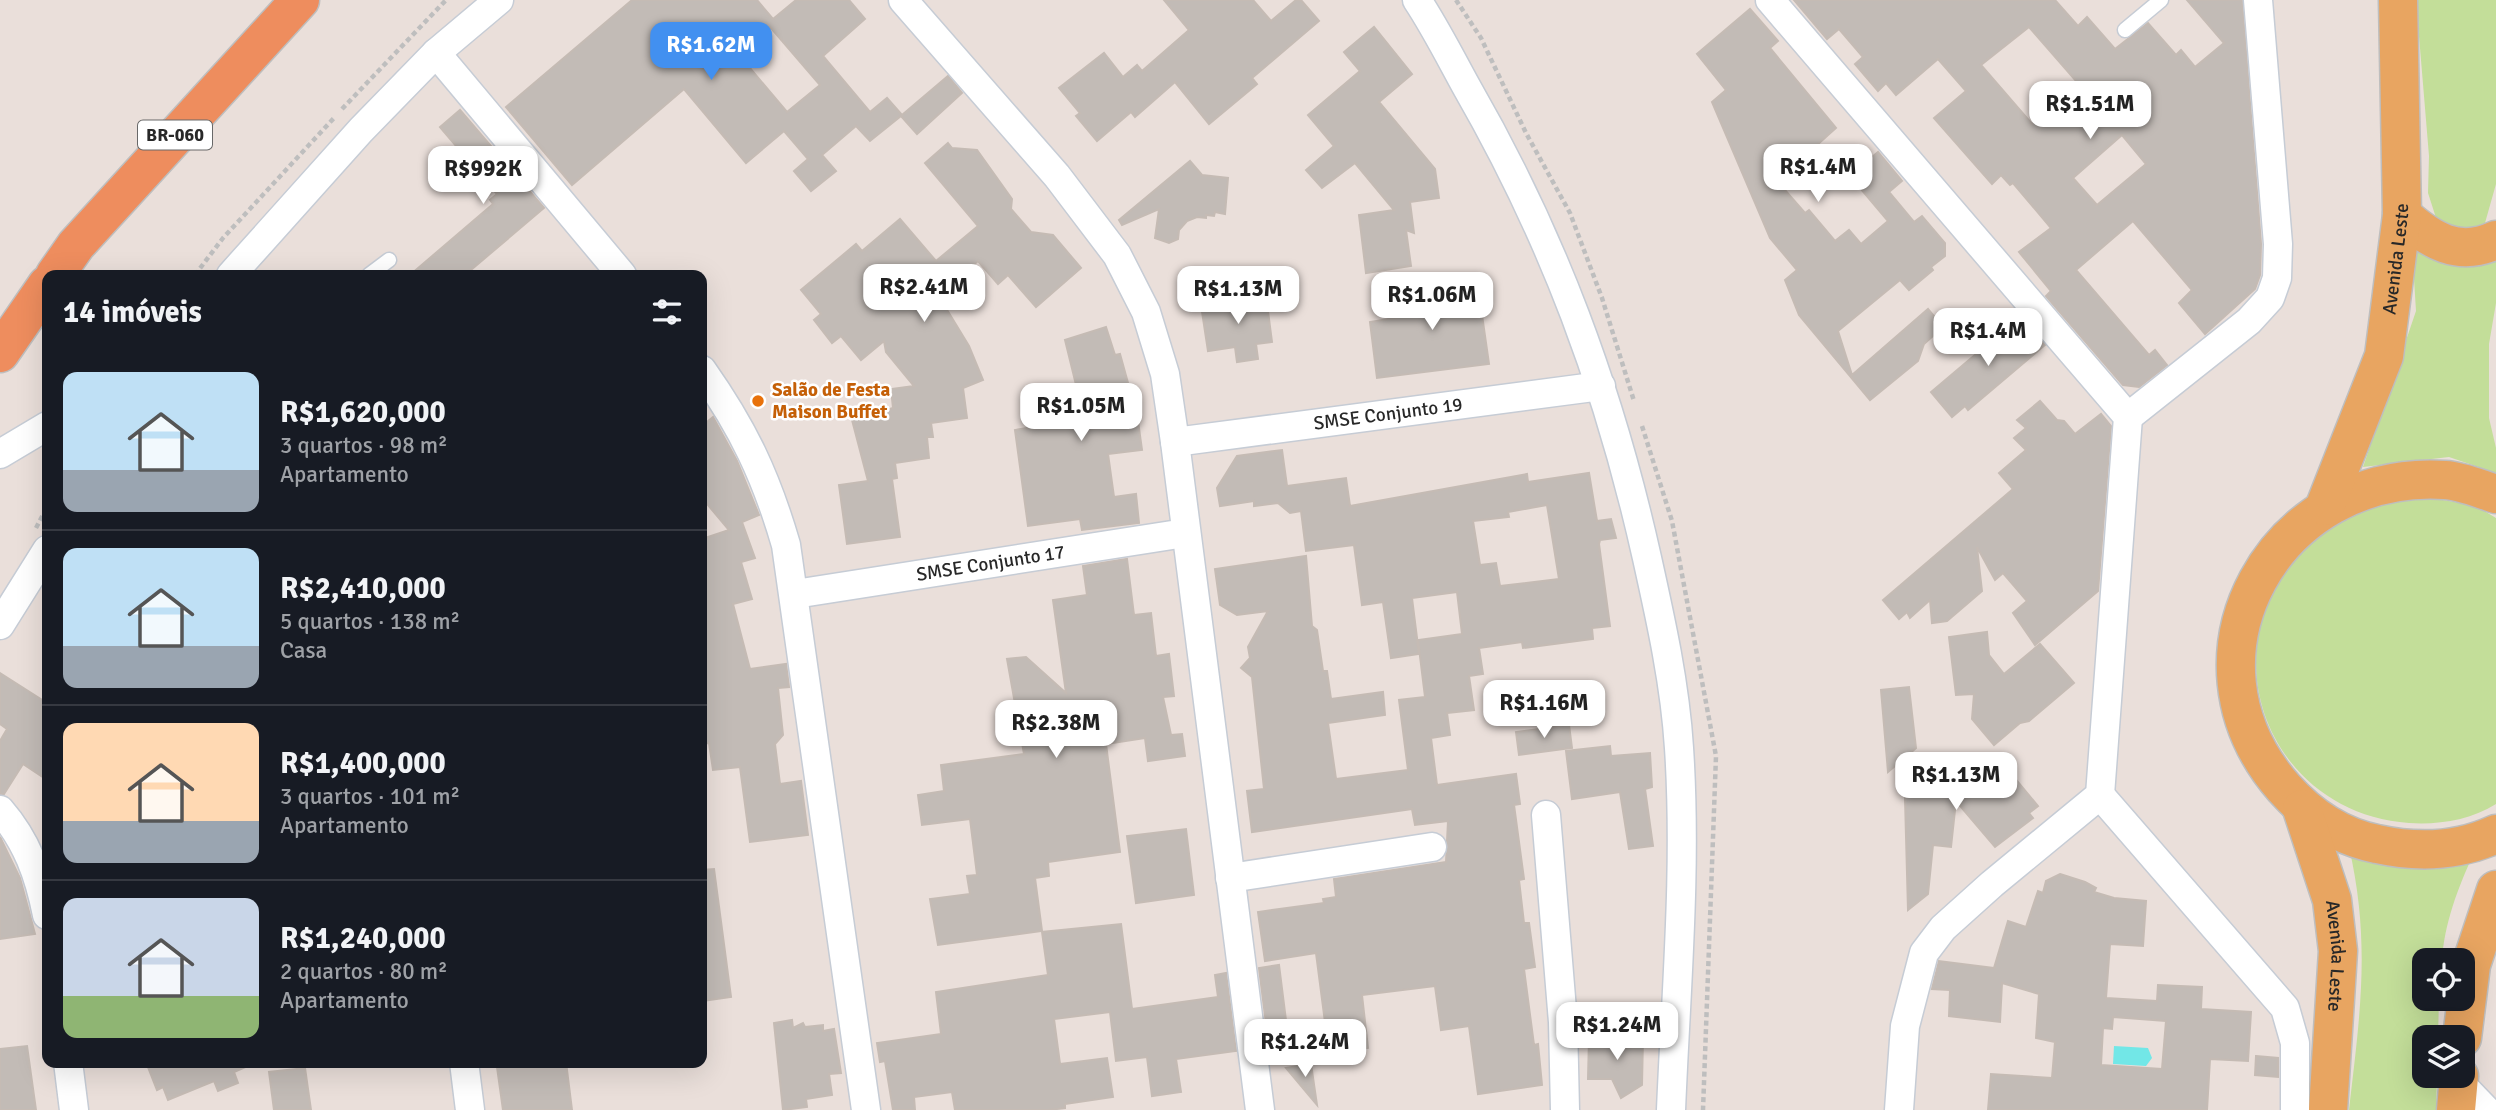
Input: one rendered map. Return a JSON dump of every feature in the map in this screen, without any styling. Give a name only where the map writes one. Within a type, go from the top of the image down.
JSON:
[{"type":"highway","name":"BR-060","points":[[68,265],[300,0]]},
{"type":"highway","points":[[0,353],[42,292]]},
{"type":"main road","name":"Avenida Leste","points":[[2325,506],[2384,356],[2402,215],[2398,0]]},
{"type":"main road","points":[[2402,215],[2427,237],[2451,248],[2470,247],[2496,240]]},
{"type":"main road","points":[[2496,494],[2447,480],[2384,482],[2325,506],[2280,545],[2249,595],[2235,652],[2240,711],[2263,765],[2302,809],[2354,839],[2413,852],[2473,845],[2496,834]]},
{"type":"main road","name":"Avenida Leste","points":[[2302,809],[2332,900],[2338,951],[2328,1110]]},
{"type":"main road","points":[[2464,1025],[2471,965],[2496,890]]},
{"type":"street","points":[[235,270],[343,149],[436,53],[499,0]]},
{"type":"street","points":[[903,0],[1057,176],[1117,255],[1146,312],[1165,374],[1175,442],[1260,1110]]},
{"type":"street","points":[[1416,0],[1496,138],[1563,282],[1601,386],[1636,510],[1664,633],[1679,747],[1682,867],[1671,1110]]},
{"type":"street","points":[[1770,0],[2128,417],[2100,795],[2285,1008],[2295,1043],[2295,1110]]},
{"type":"street","points":[[2128,417],[2249,321],[2270,298],[2277,278],[2278,244],[2258,0]]},
{"type":"street","points":[[436,53],[618,270]]},
{"type":"street","points":[[707,377],[746,435],[772,495],[795,594],[866,1110]]},
{"type":"street","name":"SMSE Conjunto 19","points":[[1175,442],[1601,386]]},
{"type":"street","points":[[0,454],[42,429]]},
{"type":"street","name":"SMSE Conjunto 17","points":[[795,594],[1185,533]]},
{"type":"street","points":[[0,625],[42,558]]},
{"type":"street","points":[[1899,1110],[1905,1026],[1924,953],[1944,928],[1992,884],[2100,795]]},
{"type":"street","points":[[0,810],[24,841],[42,887]]},
{"type":"street","points":[[1546,815],[1563,1021],[1565,1110]]},
{"type":"street","points":[[1230,878],[1433,847]]},
{"type":"street","points":[[69,1068],[74,1110]]},
{"type":"street","points":[[465,1068],[470,1110]]},
{"type":"street","points":[[2458,1089],[2486,1110]]},
{"type":"lane","points":[[2125,30],[2161,0]]},
{"type":"lane","points":[[376,270],[389,260]]},
{"type":"green space","points":[[2416,0],[2496,0],[2496,184],[2485,223],[2456,235],[2438,224],[2428,193],[2429,156]]},
{"type":"green space","points":[[2412,246],[2442,263],[2496,259],[2496,303],[2489,344],[2489,418],[2496,448],[2496,473],[2449,457],[2363,467],[2416,311]]},
{"type":"green space","points":[[2421,496],[2476,506],[2496,518],[2496,804],[2465,818],[2409,823],[2368,815],[2331,798],[2301,774],[2278,744],[2263,709],[2256,671],[2259,632],[2272,592],[2298,549],[2313,535],[2344,517],[2381,504]]},
{"type":"green space","points":[[2349,847],[2473,855],[2453,906],[2444,948],[2412,948],[2412,1011],[2439,1011],[2438,1025],[2412,1025],[2412,1088],[2437,1088],[2436,1110],[2349,1110],[2360,1010],[2362,947],[2356,882]]},
{"type":"water","points":[[2114,1046],[2148,1048],[2152,1058],[2146,1066],[2113,1064]]},
{"type":"building","points":[[632,0],[757,0],[773,19],[796,0],[849,0],[865,19],[823,56],[870,112],[887,98],[902,115],[948,76],[962,93],[917,134],[901,116],[870,141],[856,126],[822,155],[836,171],[811,191],[794,171],[808,159],[784,131],[746,163],[684,89],[572,185],[506,107]],"holes":[[[771,28],[820,85],[787,112],[739,55]]]},
{"type":"building","points":[[1164,0],[1253,0],[1271,21],[1296,0],[1301,0],[1319,21],[1252,78],[1257,84],[1209,124],[1175,82],[1135,117],[1131,112],[1097,141],[1076,116],[1080,113],[1059,88],[1104,53],[1123,77],[1137,65],[1142,71],[1189,30]]},
{"type":"building","points":[[1794,0],[2055,0],[2078,26],[2087,17],[2115,49],[2148,23],[2176,55],[2181,50],[2195,67],[2224,43],[2187,0],[2242,0],[2261,244],[2260,275],[2255,289],[2205,334],[2179,303],[2192,290],[2133,221],[2076,270],[2149,355],[2155,350],[2167,365],[2139,387],[2123,385],[2046,296],[2051,291],[2019,252],[2051,228],[2013,183],[2010,185],[2001,175],[1992,184],[1934,118],[1966,91],[1938,59],[1896,95],[1886,83],[1878,91],[1855,64],[1863,57],[1839,29],[1827,39]],"holes":[[[2029,27],[2084,90],[2055,113],[2048,111],[2032,124],[1981,65]],[[2122,135],[2146,164],[2097,205],[2073,178]]]},
{"type":"building","points":[[1750,9],[1778,41],[1770,48],[1836,128],[1777,181],[1805,213],[1809,210],[1835,241],[1849,230],[1861,244],[1888,221],[1850,176],[1878,152],[1902,181],[1889,192],[1914,222],[1922,216],[1945,243],[1945,256],[1909,290],[1900,280],[1838,331],[1852,375],[1928,309],[1943,327],[1924,344],[1918,361],[1870,400],[1799,315],[1785,280],[1797,270],[1770,238],[1712,102],[1726,90],[1697,54]]},
{"type":"building","points":[[1374,27],[1412,74],[1379,102],[1435,169],[1439,198],[1410,202],[1414,233],[1406,230],[1411,266],[1366,273],[1359,215],[1394,210],[1355,163],[1322,188],[1306,170],[1334,146],[1308,115],[1360,71],[1344,52]]},
{"type":"building","points":[[460,110],[544,208],[471,270],[416,270],[493,204],[490,200],[497,194],[440,127]]},
{"type":"building","points":[[948,143],[952,148],[977,150],[1012,199],[1011,209],[1031,232],[1053,235],[1081,268],[1036,307],[1008,275],[998,284],[978,261],[938,295],[969,346],[983,380],[963,388],[967,418],[931,423],[933,437],[927,437],[929,458],[895,463],[897,478],[892,479],[900,537],[847,544],[839,485],[868,481],[852,420],[893,408],[891,389],[914,386],[886,352],[884,341],[861,360],[841,336],[832,343],[814,320],[821,314],[801,290],[856,244],[862,251],[900,219],[936,261],[978,226],[925,163]]},
{"type":"building","points":[[1190,161],[1202,175],[1228,178],[1225,214],[1215,212],[1214,216],[1206,215],[1206,218],[1197,217],[1187,221],[1179,230],[1178,239],[1169,243],[1155,238],[1159,209],[1122,225],[1119,220]]},
{"type":"building","points":[[1477,280],[1489,364],[1377,378],[1370,322],[1400,317],[1397,291]]},
{"type":"building","points":[[1266,296],[1272,342],[1256,344],[1258,359],[1237,362],[1235,347],[1208,351],[1201,305]]},
{"type":"building","points":[[2020,317],[2045,345],[1968,410],[1965,406],[1952,417],[1931,392]]},
{"type":"building","points":[[1106,327],[1115,355],[1120,354],[1128,383],[1133,422],[1138,421],[1142,450],[1108,454],[1114,497],[1136,494],[1139,523],[1082,530],[1080,519],[1028,526],[1015,430],[1027,428],[1028,409],[1055,405],[1054,400],[1079,397],[1065,340]]},
{"type":"building","points":[[2040,401],[2057,420],[2064,421],[2075,434],[2101,414],[2111,426],[2098,591],[2035,645],[2013,613],[2027,601],[2003,573],[1995,580],[1977,547],[1982,591],[1947,621],[1932,623],[1930,600],[1910,618],[1907,612],[1899,619],[1883,600],[2013,489],[1999,473],[2026,450],[2014,438],[2026,428],[2017,420]]},
{"type":"building","points":[[713,417],[737,461],[759,515],[742,522],[755,558],[741,562],[752,599],[733,604],[750,669],[786,664],[789,687],[778,688],[783,735],[775,744],[780,784],[801,781],[808,835],[750,842],[740,767],[713,770],[707,743],[707,537],[729,530],[707,504],[707,422]]},
{"type":"building","points":[[1282,450],[1287,486],[1346,478],[1350,506],[1527,474],[1528,482],[1589,473],[1597,521],[1611,519],[1616,538],[1600,540],[1599,544],[1610,626],[1592,628],[1593,639],[1523,648],[1522,642],[1479,648],[1483,674],[1469,676],[1474,710],[1447,713],[1450,735],[1431,738],[1437,785],[1516,774],[1520,804],[1514,805],[1524,879],[1519,880],[1524,923],[1529,923],[1535,967],[1524,969],[1534,1045],[1538,1044],[1542,1085],[1478,1094],[1469,1026],[1441,1030],[1435,986],[1362,995],[1368,1048],[1329,1053],[1316,953],[1265,961],[1258,912],[1324,903],[1323,899],[1336,897],[1334,879],[1446,862],[1448,821],[1415,825],[1412,809],[1252,832],[1247,791],[1264,789],[1252,677],[1241,668],[1250,658],[1248,647],[1268,611],[1237,615],[1220,605],[1215,569],[1306,556],[1312,626],[1317,630],[1323,671],[1327,671],[1331,699],[1383,692],[1385,715],[1328,723],[1336,779],[1408,770],[1399,700],[1425,697],[1418,640],[1462,634],[1457,592],[1412,598],[1419,654],[1391,658],[1383,602],[1362,605],[1354,545],[1306,551],[1301,511],[1290,513],[1278,503],[1254,506],[1254,501],[1220,506],[1217,488],[1237,456]],"holes":[[[1547,505],[1559,579],[1500,586],[1496,563],[1480,565],[1473,521],[1509,517],[1508,512]]]},
{"type":"building","points":[[1127,559],[1134,615],[1151,613],[1156,656],[1169,654],[1174,696],[1163,697],[1171,735],[1182,734],[1185,756],[1148,761],[1145,738],[1106,744],[1120,852],[1048,862],[1049,876],[1035,878],[1042,931],[938,945],[930,899],[970,894],[967,876],[977,875],[970,819],[922,825],[918,795],[944,791],[941,765],[1024,754],[1007,659],[1026,657],[1066,693],[1053,600],[1087,595],[1083,566]]},
{"type":"building","points":[[1987,632],[1989,655],[2004,674],[2040,644],[2074,683],[2029,721],[2020,723],[1994,745],[1972,719],[1974,694],[1956,695],[1949,637]]},
{"type":"building","points":[[0,673],[42,700],[42,777],[23,764],[4,794],[0,794],[0,741],[7,729],[0,724]]},
{"type":"building","points":[[1909,687],[1916,748],[1888,772],[1881,690]]},
{"type":"building","points":[[1569,725],[1572,748],[1519,755],[1516,732]]},
{"type":"building","points":[[1610,746],[1611,756],[1650,753],[1652,787],[1645,789],[1653,846],[1629,849],[1620,792],[1572,799],[1566,751]]},
{"type":"building","points":[[1904,762],[2008,770],[2038,806],[2029,813],[2033,818],[1995,847],[1956,801],[1951,847],[1933,845],[1928,894],[1908,910]]},
{"type":"building","points":[[1186,829],[1194,895],[1136,903],[1127,836]]},
{"type":"building","points":[[0,837],[20,878],[35,934],[0,939]]},
{"type":"building","points":[[714,869],[731,997],[707,1000],[707,870]]},
{"type":"building","points":[[2060,874],[2085,882],[2096,888],[2094,892],[2114,898],[2146,901],[2143,946],[2110,944],[2106,998],[2157,1001],[2158,985],[2202,987],[2201,1009],[2251,1012],[2248,1061],[2210,1059],[2207,1110],[1988,1110],[1991,1074],[2052,1078],[2055,1042],[2036,1038],[2039,994],[2002,983],[2000,1022],[1949,1016],[1950,990],[1932,989],[1939,961],[1994,968],[2008,921],[2026,927],[2038,891],[2043,893],[2046,881]],"holes":[[[2113,1017],[2166,1021],[2162,1069],[2101,1065],[2103,1028],[2112,1029]]]},
{"type":"building","points":[[1121,924],[1132,1009],[1218,997],[1215,975],[1226,973],[1236,1051],[1176,1059],[1181,1092],[1152,1096],[1147,1057],[1116,1061],[1110,1012],[1054,1019],[1060,1064],[1107,1058],[1113,1097],[1065,1104],[1065,1108],[1049,1110],[955,1110],[952,1092],[914,1097],[915,1110],[893,1110],[885,1061],[880,1062],[877,1043],[941,1034],[936,992],[1048,975],[1042,932]]},
{"type":"building","points":[[1279,965],[1289,1044],[1269,1047],[1259,968]]},
{"type":"building","points":[[792,1020],[793,1028],[803,1023],[805,1027],[823,1025],[823,1031],[834,1029],[841,1073],[829,1074],[832,1095],[806,1099],[807,1107],[783,1110],[774,1023]]},
{"type":"building","points":[[1589,1038],[1643,1038],[1642,1085],[1621,1098],[1612,1079],[1588,1079]]},
{"type":"building","points":[[27,1046],[36,1110],[0,1110],[0,1049]]},
{"type":"building","points":[[2256,1056],[2278,1058],[2278,1077],[2255,1075]]},
{"type":"building","points":[[1311,1064],[1317,1105],[1286,1068]]},
{"type":"building","points":[[148,1068],[243,1068],[234,1072],[238,1083],[218,1091],[214,1081],[168,1100],[163,1087],[157,1090]]},
{"type":"building","points":[[305,1068],[311,1110],[274,1110],[269,1072]]},
{"type":"building","points":[[497,1068],[567,1068],[572,1110],[503,1110]]},
{"type":"place","name":"Salão de Festa Maison Buffet","points":[[758,401]]}]
